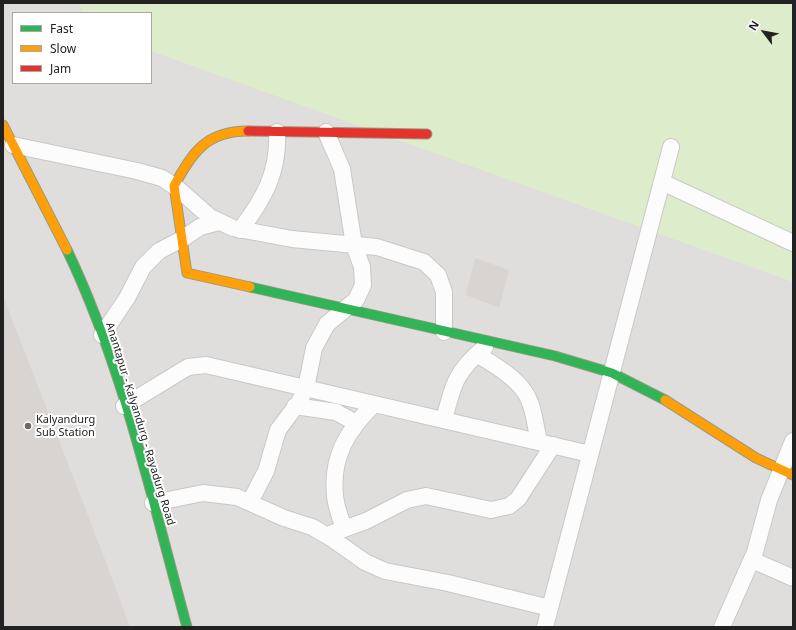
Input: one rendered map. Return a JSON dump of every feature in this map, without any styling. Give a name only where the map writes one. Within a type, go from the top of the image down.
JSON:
[{"type":"street","name":"Anantapur - Kalyandurg - Rayadurg Road","points":[[3,125],[85,291],[102,335],[153,503],[187,627]]},
{"type":"street","points":[[427,134],[232,131],[212,137],[200,148],[182,172],[174,186],[187,273],[555,356],[612,373],[678,407],[745,451],[787,472]]},
{"type":"street","points":[[240,230],[256,209],[268,186],[276,161],[277,132]]},
{"type":"street","points":[[250,502],[266,471],[278,430],[296,406],[306,388],[314,348],[327,324],[356,300],[363,285],[362,267],[354,245],[342,170],[326,132]]},
{"type":"street","points":[[13,145],[137,171],[162,178],[174,186],[210,217],[240,230],[292,240],[376,247],[424,262],[438,275],[444,292],[444,332]]},
{"type":"street","points":[[545,627],[671,147]]},
{"type":"street","points":[[662,182],[793,243]]},
{"type":"street","points":[[102,335],[127,298],[142,267],[159,251],[182,239],[200,227],[219,222]]},
{"type":"street","points":[[444,420],[449,397],[460,371],[491,342]]},
{"type":"street","points":[[327,535],[366,521],[407,500],[426,496],[492,510],[509,506],[518,499],[546,443],[524,390],[507,374],[477,354]]},
{"type":"street","points":[[124,406],[188,367],[206,365],[590,454]]},
{"type":"street","points":[[344,529],[335,498],[334,471],[340,450],[356,423],[374,404]]},
{"type":"street","points":[[296,406],[336,412],[356,423]]},
{"type":"street","points":[[722,627],[752,560],[769,500],[787,472],[793,441]]},
{"type":"street","points":[[153,503],[203,493],[237,497],[267,511],[312,527],[327,535],[365,562],[385,571],[448,583],[550,608]]},
{"type":"street","points":[[752,560],[793,578]]},
{"type":"shaded area","points":[[3,3],[302,3],[793,251],[793,627],[3,627]]},
{"type":"green space","points":[[78,3],[793,3],[793,282],[152,51],[152,12],[82,12]]},
{"type":"building","points":[[475,258],[509,270],[499,308],[466,295]]},
{"type":"building","name":"Kalyandurg Sub Station","points":[[3,296],[104,557],[130,627],[3,627]]},
{"type":"traffic: fast","points":[[67,250],[87,295],[121,388],[149,483],[187,627]]},
{"type":"traffic: fast","points":[[250,287],[555,356],[612,373],[665,400]]},
{"type":"traffic: slow","points":[[3,125],[67,250]]},
{"type":"traffic: slow","points":[[248,131],[234,132],[211,139],[195,154],[174,186],[187,273],[250,287]]},
{"type":"traffic: slow","points":[[665,400],[756,458],[793,475]]},
{"type":"traffic: jam","points":[[248,131],[427,134]]},
{"type":"place","name":"Kalyandurg Sub Station","points":[[28,426]]}]
